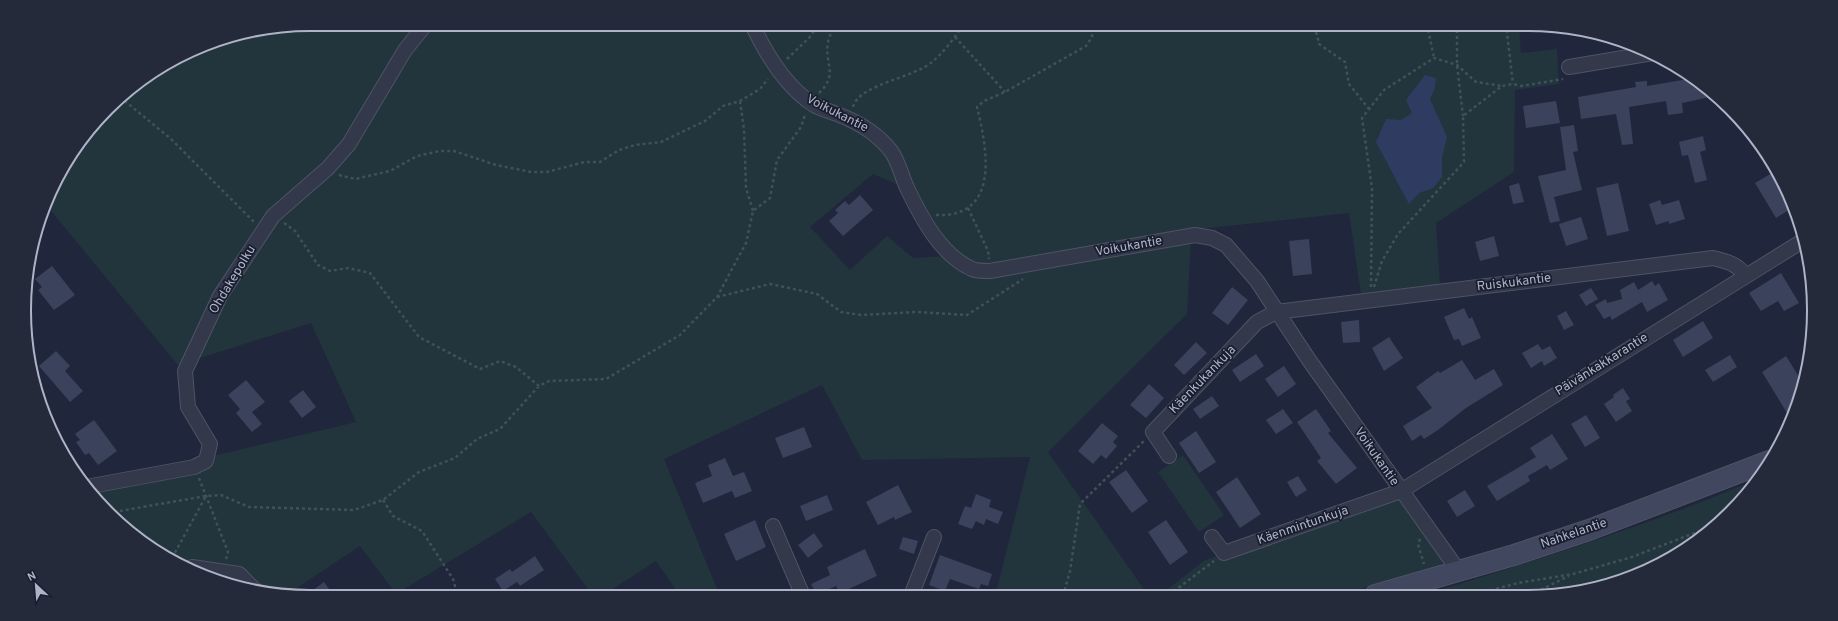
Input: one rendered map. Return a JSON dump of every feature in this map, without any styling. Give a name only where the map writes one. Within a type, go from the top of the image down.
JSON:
[{"type":"main road","name":"Nahkelantie","points":[[1391,590],[1428,578],[1514,555],[1589,530],[1760,465]]},
{"type":"street","name":"Ohdakepolku","points":[[194,467],[206,461],[210,444],[188,407],[185,370],[220,296],[273,216],[328,168],[349,144],[405,50],[420,31]]},
{"type":"street","name":"Voikukantie","points":[[755,31],[777,67],[798,93],[810,102],[850,119],[875,134],[892,152],[908,191],[934,235],[952,256],[973,270],[990,271],[1030,265],[1195,235],[1212,238],[1226,245],[1257,281],[1276,312],[1426,527],[1458,570]]},
{"type":"street","points":[[1569,67],[1641,55]]},
{"type":"street","name":"Päivänkakkarantie","points":[[1401,491],[1799,243]]},
{"type":"street","name":"Ruiskukantie","points":[[1276,312],[1370,299],[1713,258],[1729,262],[1739,267],[1746,276]]},
{"type":"street","name":"Käenkukankuja","points":[[1153,432],[1257,322],[1276,312]]},
{"type":"street","points":[[1153,432],[1169,456]]},
{"type":"street","points":[[93,486],[194,467]]},
{"type":"street","name":"Käenmintunkuja","points":[[1224,554],[1401,491]]},
{"type":"street","points":[[773,526],[800,590]]},
{"type":"street","points":[[1212,536],[1224,554]]},
{"type":"street","points":[[913,590],[934,537]]},
{"type":"street","points":[[204,569],[239,574],[248,583]]},
{"type":"path","points":[[328,168],[342,177],[355,179],[390,171],[417,156],[440,150],[454,151],[496,165],[531,172],[547,172],[585,162],[600,162],[618,150],[636,145],[661,142],[705,122],[723,106],[740,101],[760,89],[777,67],[809,38],[814,31]]},
{"type":"path","points":[[753,211],[770,198],[778,160],[801,126],[810,102],[828,85],[831,73],[828,42],[832,31]]},
{"type":"path","points":[[850,119],[855,102],[874,87],[914,73],[932,63],[959,31]]},
{"type":"path","points":[[922,214],[949,215],[968,208],[976,201],[983,189],[987,158],[984,134],[977,107],[984,101],[1004,92],[1086,46],[1092,37],[1092,31]]},
{"type":"path","points":[[1314,31],[1317,34],[1319,44],[1345,62],[1349,84],[1368,109]]},
{"type":"path","points":[[1428,31],[1434,58]]},
{"type":"path","points":[[1370,299],[1382,261],[1398,234],[1464,162],[1463,116],[1457,65],[1457,31]]},
{"type":"path","points":[[1507,31],[1513,84]]},
{"type":"path","points":[[955,37],[1004,92]]},
{"type":"path","points":[[1370,299],[1372,188],[1362,118],[1384,90],[1434,58],[1457,65],[1476,82],[1502,86],[1513,84],[1521,86],[1559,79]]},
{"type":"path","points":[[1463,116],[1502,86]]},
{"type":"path","points":[[125,101],[171,139],[263,231]]},
{"type":"path","points":[[117,512],[206,496],[221,495],[249,507],[354,510],[383,500],[420,472],[455,458],[477,439],[500,429],[539,386],[549,381],[606,379],[680,336],[717,297],[746,243],[753,211],[746,188],[744,129],[740,101]]},
{"type":"path","points":[[968,208],[988,251],[990,271]]},
{"type":"path","points":[[273,216],[295,231],[318,265],[330,271],[348,268],[370,273],[418,337],[480,369],[500,361],[516,366],[539,386]]},
{"type":"path","points":[[717,297],[770,284],[817,294],[841,312],[854,314],[917,312],[967,315],[1022,281],[1030,271],[1030,265]]},
{"type":"path","points":[[1065,590],[1070,571],[1080,504],[1153,432]]},
{"type":"path","points":[[194,467],[228,552],[222,572]]},
{"type":"path","points":[[174,554],[206,496]]},
{"type":"path","points":[[383,500],[393,516],[422,531],[453,579],[456,590]]},
{"type":"path","points":[[1426,527],[1418,544],[1428,578]]},
{"type":"path","points":[[1491,590],[1518,583],[1573,574],[1632,556],[1699,531]]},
{"type":"path","points":[[1176,590],[1224,554]]},
{"type":"path","points":[[1542,589],[1573,574]]},
{"type":"shaded area","points":[[310,31],[752,31],[777,75],[852,125],[889,153],[901,186],[873,174],[810,227],[850,270],[887,236],[913,258],[946,256],[969,273],[1191,240],[1187,314],[1048,452],[1145,590],[997,590],[1030,457],[862,460],[822,385],[664,459],[718,590],[676,590],[656,561],[611,590],[589,590],[531,512],[403,590],[393,590],[360,546],[295,589],[256,585],[246,582],[239,574],[203,569],[171,553],[126,521],[92,485],[356,422],[311,323],[178,365],[50,210],[68,171],[78,155],[100,126],[126,100],[171,68],[204,52],[256,36],[274,33]]},
{"type":"shaded area","points":[[762,31],[1519,31],[1521,53],[1557,49],[1559,84],[1515,90],[1514,172],[1436,223],[1440,285],[1361,294],[1349,213],[1191,230],[992,267],[974,265],[955,253],[937,232],[895,150],[817,103],[784,69]]},
{"type":"shaded area","points":[[1183,455],[1224,515],[1199,532],[1158,472]]},
{"type":"shaded area","points":[[1747,483],[1738,495],[1712,521],[1683,543],[1651,561],[1617,575],[1582,585],[1564,588],[1528,590],[1439,590],[1631,528]]},
{"type":"shaded area","points":[[1397,498],[1443,561],[1441,566],[1357,590],[1166,590],[1205,560]]},
{"type":"water","points":[[1425,75],[1436,78],[1435,88],[1430,99],[1447,137],[1442,158],[1442,177],[1433,188],[1419,193],[1409,204],[1376,142],[1386,119],[1401,120],[1412,113],[1406,100]]},
{"type":"building","points":[[1685,80],[1709,97],[1682,103],[1683,113],[1668,115],[1666,101],[1629,107],[1633,144],[1622,145],[1616,114],[1581,119],[1578,97],[1636,87],[1635,82],[1647,81],[1647,86]]},
{"type":"building","points":[[1556,101],[1560,123],[1526,128],[1523,106]]},
{"type":"building","points":[[1574,125],[1578,151],[1573,152],[1582,190],[1554,197],[1560,221],[1550,223],[1538,176],[1566,170],[1560,127]]},
{"type":"building","points":[[1703,136],[1706,150],[1700,152],[1707,180],[1695,183],[1688,155],[1682,156],[1679,142]]},
{"type":"building","points":[[1771,173],[1788,210],[1776,218],[1755,183]]},
{"type":"building","points":[[1519,183],[1524,202],[1513,204],[1509,186]]},
{"type":"building","points":[[1618,183],[1629,231],[1607,236],[1596,188]]},
{"type":"building","points":[[860,195],[873,210],[843,236],[829,221],[838,213],[835,210],[845,201],[849,205]]},
{"type":"building","points":[[1660,200],[1662,205],[1679,200],[1685,219],[1669,224],[1669,221],[1656,225],[1649,204]]},
{"type":"building","points":[[1581,217],[1588,239],[1566,246],[1559,224]]},
{"type":"building","points":[[1494,236],[1499,256],[1480,261],[1475,242]]},
{"type":"building","points":[[1309,239],[1312,274],[1293,276],[1289,241]]},
{"type":"building","points":[[52,266],[75,295],[54,310],[38,290],[42,287],[35,279]]},
{"type":"building","points":[[1781,273],[1799,303],[1784,311],[1778,301],[1761,311],[1749,293]]},
{"type":"building","points":[[1652,281],[1655,286],[1659,283],[1668,300],[1647,312],[1642,302],[1612,320],[1610,316],[1604,319],[1595,305],[1606,299],[1607,303],[1622,299],[1620,290],[1634,282],[1638,290]]},
{"type":"building","points":[[1232,287],[1248,300],[1228,325],[1212,313]]},
{"type":"building","points":[[1591,288],[1598,299],[1586,306],[1579,295]]},
{"type":"building","points":[[1464,308],[1469,319],[1472,317],[1481,338],[1462,346],[1459,339],[1454,340],[1444,317]]},
{"type":"building","points":[[1566,311],[1574,325],[1564,330],[1557,316]]},
{"type":"building","points":[[1359,320],[1360,342],[1343,343],[1341,322]]},
{"type":"building","points":[[1703,321],[1713,338],[1683,357],[1673,340]]},
{"type":"building","points":[[1389,337],[1403,358],[1384,371],[1372,348]]},
{"type":"building","points":[[1196,342],[1207,353],[1184,375],[1174,365]]},
{"type":"building","points":[[1538,344],[1542,350],[1550,346],[1557,358],[1544,366],[1542,361],[1531,368],[1522,353]]},
{"type":"building","points":[[56,351],[70,366],[65,371],[83,391],[70,402],[39,366]]},
{"type":"building","points":[[1256,354],[1264,366],[1240,382],[1232,370]]},
{"type":"building","points":[[1730,355],[1737,367],[1713,382],[1705,370]]},
{"type":"building","points":[[1786,356],[1799,377],[1788,413],[1787,413],[1762,372]]},
{"type":"building","points":[[1462,360],[1475,380],[1494,369],[1503,385],[1466,408],[1424,439],[1421,435],[1412,441],[1403,426],[1432,408],[1416,387],[1438,371],[1440,373]]},
{"type":"building","points":[[1284,366],[1296,384],[1278,397],[1265,379]]},
{"type":"building","points":[[246,380],[265,402],[252,412],[262,424],[252,432],[236,413],[240,409],[228,395]]},
{"type":"building","points":[[1149,384],[1164,398],[1146,418],[1130,405]]},
{"type":"building","points":[[1623,388],[1630,399],[1626,401],[1632,411],[1616,422],[1604,404]]},
{"type":"building","points":[[303,390],[316,407],[302,418],[289,401]]},
{"type":"building","points":[[1212,396],[1219,406],[1200,419],[1193,409]]},
{"type":"building","points":[[1283,409],[1293,423],[1276,434],[1266,420]]},
{"type":"building","points":[[1316,409],[1331,431],[1328,433],[1357,468],[1336,484],[1317,461],[1321,458],[1297,422]]},
{"type":"building","points":[[1586,415],[1600,438],[1585,447],[1571,424]]},
{"type":"building","points":[[94,420],[117,451],[98,465],[89,453],[85,455],[76,442],[80,440],[75,434]]},
{"type":"building","points":[[1102,423],[1118,436],[1113,442],[1117,446],[1106,459],[1101,455],[1093,464],[1078,451]]},
{"type":"building","points":[[804,427],[812,447],[783,458],[775,438]]},
{"type":"building","points":[[1196,431],[1216,462],[1199,473],[1179,443]]},
{"type":"building","points":[[1552,434],[1568,459],[1550,470],[1547,465],[1528,476],[1530,481],[1497,501],[1487,486],[1536,457],[1530,448]]},
{"type":"building","points":[[725,458],[733,476],[744,472],[752,491],[735,498],[732,491],[703,503],[695,483],[712,476],[708,465]]},
{"type":"building","points":[[1126,470],[1148,501],[1132,513],[1109,482]]},
{"type":"building","points":[[1298,476],[1307,490],[1296,497],[1287,482]]},
{"type":"building","points":[[1237,477],[1261,514],[1240,528],[1216,492]]},
{"type":"building","points":[[898,485],[912,512],[895,520],[894,517],[878,525],[866,502]]},
{"type":"building","points":[[1465,490],[1475,506],[1457,517],[1447,501]]},
{"type":"building","points":[[976,494],[991,500],[989,507],[1003,512],[998,524],[986,519],[984,525],[976,521],[972,529],[958,524],[965,506],[971,508]]},
{"type":"building","points":[[827,495],[833,510],[806,521],[800,506]]},
{"type":"building","points":[[755,520],[766,547],[736,561],[724,534]]},
{"type":"building","points":[[1166,520],[1188,552],[1170,565],[1148,532]]},
{"type":"building","points":[[814,533],[823,546],[808,558],[798,545]]},
{"type":"building","points":[[903,537],[918,541],[914,554],[899,549]]},
{"type":"building","points":[[865,549],[877,576],[847,590],[838,590],[836,586],[828,590],[814,590],[811,584],[830,575],[827,567]]},
{"type":"building","points":[[940,555],[992,574],[988,586],[981,584],[979,589],[950,579],[945,590],[929,585]]},
{"type":"building","points":[[535,556],[544,570],[520,586],[517,582],[502,590],[495,579],[510,569],[512,572]]},
{"type":"building","points":[[324,582],[330,590],[313,590]]}]
